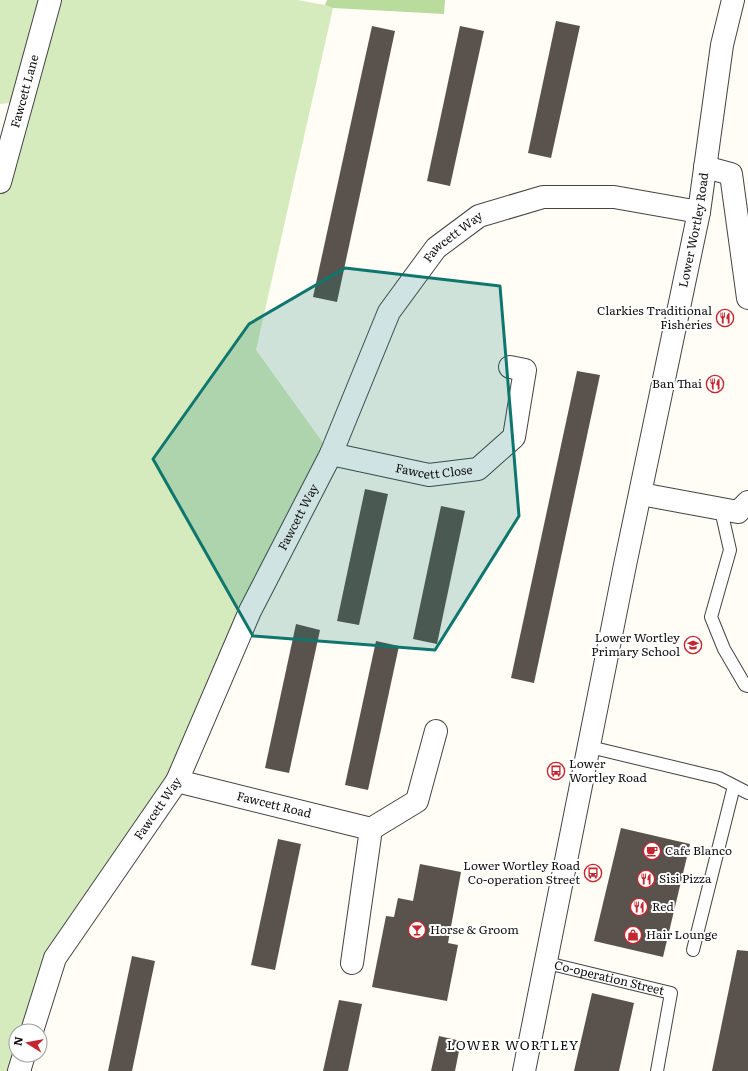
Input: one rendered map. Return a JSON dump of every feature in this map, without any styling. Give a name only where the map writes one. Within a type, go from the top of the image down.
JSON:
[{"type":"street","name":"Fawcett Lane","points":[[0,182],[50,0]]},
{"type":"street","name":"Lower Wortley Road","points":[[524,1071],[699,212],[722,45],[732,0]]},
{"type":"street","points":[[705,167],[730,174],[748,298]]},
{"type":"street","name":"Fawcett Way","points":[[35,1023],[55,958],[177,781],[250,611],[331,454],[390,312],[436,248],[478,216],[543,197],[614,197],[699,212]]},
{"type":"street","name":"Fawcett Close","points":[[331,454],[429,475],[478,469],[514,437],[525,370],[510,367]]},
{"type":"street","points":[[641,494],[738,512],[748,502]]},
{"type":"street","points":[[352,963],[371,829],[417,801],[436,730]]},
{"type":"street","name":"Fawcett Road","points":[[177,781],[371,829]]},
{"type":"lane","points":[[721,510],[730,550],[711,617],[724,649],[745,685],[748,686]]},
{"type":"lane","points":[[590,747],[719,778],[748,794]]},
{"type":"lane","points":[[693,950],[734,786]]},
{"type":"lane","name":"Co-operation Street","points":[[547,963],[671,993],[656,1071]]},
{"type":"highlighted area","points":[[345,268],[500,286],[519,516],[435,650],[253,636],[153,459],[249,324]]},
{"type":"green space","points":[[0,0],[297,0],[333,8],[256,350],[331,454],[177,781],[71,935],[35,1023],[8,1023],[8,1063],[18,1063],[19,1071],[0,1071],[0,182],[20,102],[0,104]]},
{"type":"green space","points":[[327,0],[445,0],[444,14],[333,8],[325,5]]},
{"type":"building","points":[[556,21],[580,26],[551,158],[528,153]]},
{"type":"building","points":[[372,26],[395,31],[337,302],[313,297]]},
{"type":"building","points":[[460,26],[484,31],[450,186],[427,181]]},
{"type":"building","points":[[577,371],[600,375],[534,683],[511,678]]},
{"type":"building","points":[[365,489],[388,494],[359,625],[337,621]]},
{"type":"building","points":[[441,506],[465,511],[437,644],[413,639]]},
{"type":"building","points":[[296,624],[320,630],[289,773],[265,768]]},
{"type":"building","points":[[376,641],[399,646],[368,790],[345,785]]},
{"type":"building","points":[[621,828],[690,844],[663,957],[594,941]]},
{"type":"building","points":[[278,839],[301,844],[275,970],[251,965]]},
{"type":"building","name":"Horse & Groom","points":[[420,864],[461,872],[448,943],[458,945],[447,1001],[372,987],[386,916],[394,917],[398,898],[413,901]]},
{"type":"building","points":[[737,950],[748,951],[748,1071],[712,1071]]},
{"type":"building","points":[[132,956],[155,961],[132,1071],[108,1071]]},
{"type":"building","points":[[592,993],[634,1003],[619,1071],[574,1071]]},
{"type":"building","points":[[339,1000],[362,1004],[348,1071],[323,1071]]},
{"type":"building","points":[[439,1036],[461,1041],[455,1071],[431,1071]]},
{"type":"place","name":"Clarkies Traditional Fisheries","points":[[725,318]]},
{"type":"place","name":"Ban Thai","points":[[715,384]]},
{"type":"place","name":"Lower Wortley Primary School","points":[[693,645]]},
{"type":"place","name":"Lower Wortley Road","points":[[556,771]]},
{"type":"place","name":"Cafe Blanco","points":[[652,851]]},
{"type":"place","name":"Lower Wortley Road Co-operation Street","points":[[593,873]]},
{"type":"place","name":"Sisi Pizza","points":[[646,879]]},
{"type":"place","name":"Red","points":[[639,907]]},
{"type":"place","name":"Horse & Groom","points":[[417,930]]},
{"type":"place","name":"Hair Lounge","points":[[633,935]]},
{"type":"district","name":"LOWER WORTLEY","points":[[513,1045]]}]
